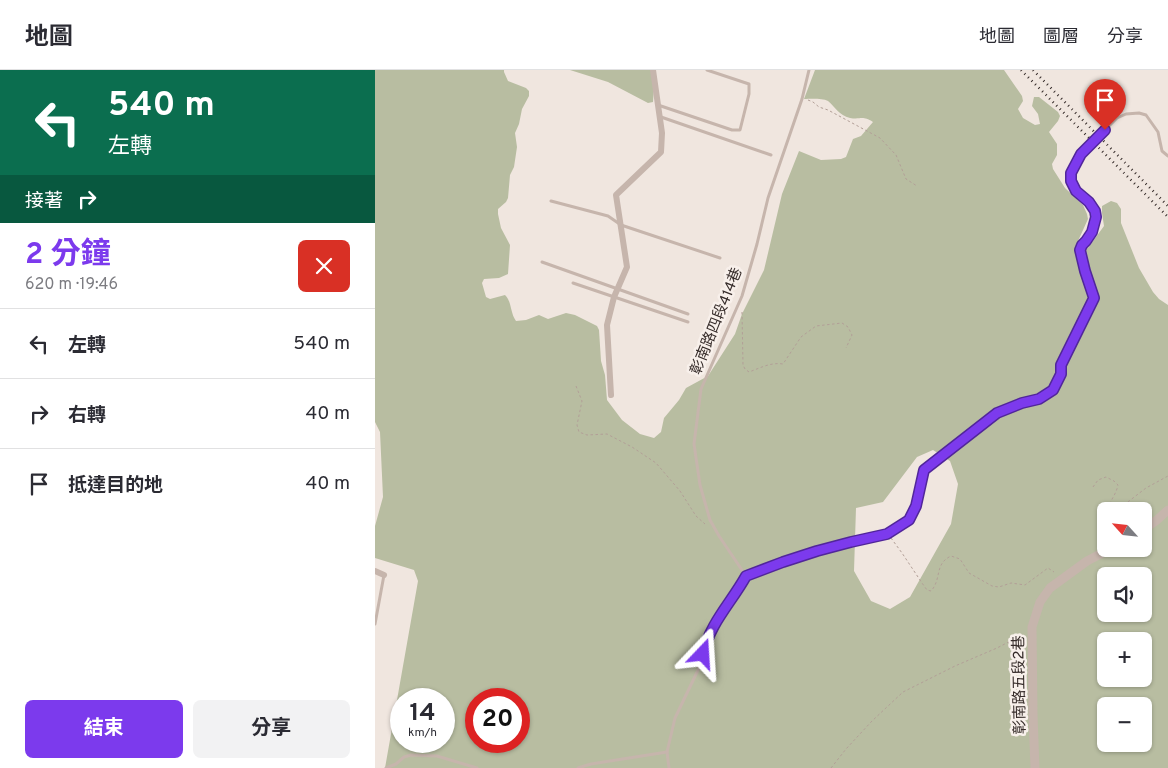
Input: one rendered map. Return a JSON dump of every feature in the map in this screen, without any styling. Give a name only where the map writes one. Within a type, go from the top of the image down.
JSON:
[{"type":"street","points":[[611,395],[607,325],[614,297],[627,267],[616,196],[661,152],[662,133],[653,70]]},
{"type":"street","points":[[1153,523],[1168,510]]},
{"type":"street","name":"彰南路五段2巷","points":[[1035,768],[1032,627],[1040,602],[1050,588],[1097,556]]},
{"type":"street","points":[[375,571],[384,574]]},
{"type":"lane","points":[[658,105],[732,130],[740,130],[749,94],[749,84],[707,70]]},
{"type":"lane","name":"彰南路四段414巷","points":[[746,576],[710,520],[700,485],[694,444],[701,389],[742,296],[768,198],[802,98],[809,70]]},
{"type":"lane","points":[[669,768],[667,752],[675,718],[699,668],[706,640],[746,576],[817,551],[887,534],[909,520],[916,506],[924,470],[997,413],[1022,403],[1039,399],[1053,390],[1061,374],[1061,365],[1094,298],[1080,250],[1092,232],[1096,217],[1095,211],[1089,202],[1076,191],[1071,181],[1071,173],[1081,154],[1117,118],[1127,114],[1139,113],[1146,115],[1158,132],[1162,151],[1168,156]]},
{"type":"lane","points":[[660,117],[771,155]]},
{"type":"lane","points":[[551,201],[608,216],[621,225],[720,258]]},
{"type":"lane","points":[[542,262],[688,314]]},
{"type":"lane","points":[[573,283],[688,322]]},
{"type":"lane","points":[[375,624],[384,574]]},
{"type":"lane","points":[[578,768],[591,764],[667,752]]},
{"type":"lane","points":[[386,768],[411,755],[437,756],[477,768]]},
{"type":"path","points":[[802,98],[880,138],[896,155],[906,179],[917,186]]},
{"type":"path","points":[[742,311],[743,365],[745,370],[749,372],[771,364],[783,364],[801,337],[816,326],[842,323],[848,328],[852,336],[846,348]]},
{"type":"path","points":[[576,386],[582,401],[577,425],[579,432],[587,436],[607,434],[632,447],[656,464],[680,490],[696,516],[719,536]]},
{"type":"path","points":[[1128,502],[1146,488],[1168,476]]},
{"type":"path","points":[[1093,487],[1102,477],[1114,481],[1118,485],[1110,502]]},
{"type":"path","points":[[887,534],[927,590],[931,591],[934,588],[938,570],[944,559],[951,556],[960,559],[969,573],[992,586],[1011,583],[1025,585],[1049,568],[1063,579]]},
{"type":"path","points":[[831,768],[872,721],[903,692],[955,666],[997,648],[1025,633],[1032,627]]},
{"type":"green space","points":[[375,70],[504,70],[508,81],[529,91],[529,96],[522,109],[515,133],[517,147],[514,167],[510,175],[508,198],[498,209],[501,228],[510,245],[508,274],[499,278],[484,279],[482,283],[486,297],[490,299],[505,295],[516,321],[526,320],[539,315],[548,319],[566,313],[575,315],[597,326],[607,400],[622,420],[640,434],[654,438],[661,432],[664,418],[686,388],[708,376],[735,334],[742,314],[764,270],[782,194],[799,151],[821,160],[841,159],[846,157],[853,139],[861,136],[873,122],[864,118],[846,117],[825,100],[804,99],[815,70],[1004,70],[1022,96],[1023,101],[1018,109],[1023,118],[1035,125],[1040,124],[1038,114],[1032,106],[1034,97],[1039,97],[1058,112],[1060,116],[1049,132],[1057,144],[1057,155],[1052,164],[1053,169],[1065,188],[1083,205],[1087,214],[1088,219],[1078,241],[1088,248],[1104,226],[1102,206],[1111,201],[1117,203],[1121,209],[1121,223],[1139,268],[1153,292],[1168,305],[1168,768],[385,768],[390,740],[390,753],[455,753],[455,688],[399,688],[418,581],[414,570],[375,558],[375,526],[383,497],[380,432],[375,422]],"holes":[[[933,450],[950,461],[958,484],[951,524],[910,597],[890,609],[871,601],[854,571],[856,508],[883,502],[917,457]]]},
{"type":"green space","points":[[570,70],[652,70],[653,102],[648,103],[608,82]]},
{"type":"railway","points":[[1021,70],[1168,217]]},
{"type":"railway","points":[[1033,70],[1168,206]]},
{"type":"route","points":[[703,654],[706,640],[746,576],[817,551],[887,534],[909,520],[916,506],[924,470],[997,413],[1022,403],[1039,399],[1053,390],[1061,374],[1061,365],[1094,298],[1080,250],[1092,232],[1095,224],[1095,211],[1089,202],[1076,191],[1071,181],[1071,173],[1081,154],[1105,130]]}]
